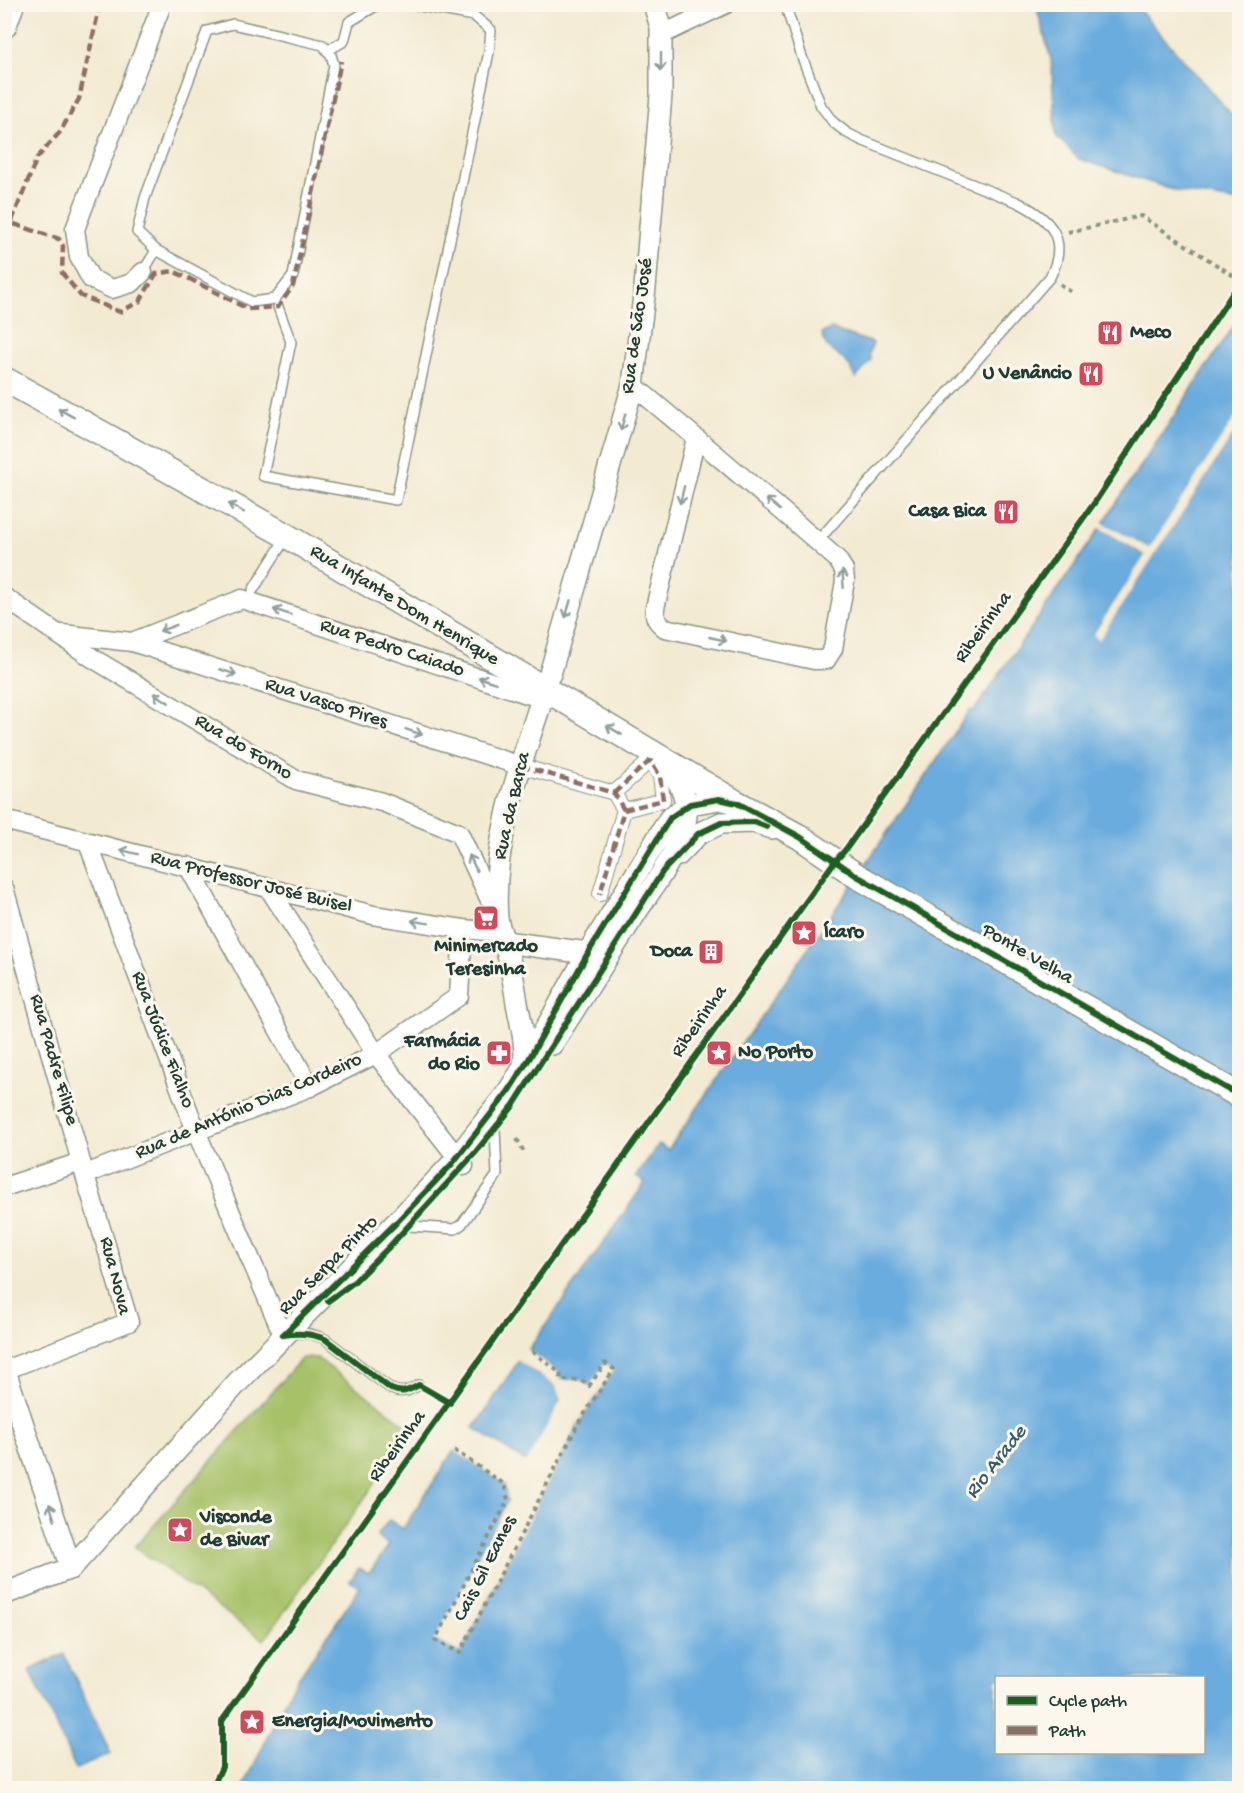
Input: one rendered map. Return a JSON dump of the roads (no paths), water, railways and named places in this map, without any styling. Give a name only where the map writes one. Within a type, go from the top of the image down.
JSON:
[{"type":"main road","points":[[4,26],[12,4]]},
{"type":"main road","name":"Rua Infante Dom Henrique","points":[[4,379],[287,536],[649,755],[799,840]]},
{"type":"main road","name":"Ponte Velha","points":[[799,840],[856,876],[1239,1096]]},
{"type":"street","points":[[143,272],[132,283],[112,289],[92,279],[79,257],[75,229],[162,4]]},
{"type":"street","name":"Rua de São José","points":[[550,674],[633,385],[645,288],[660,115],[661,27],[654,4]]},
{"type":"street","points":[[661,35],[726,4]]},
{"type":"street","points":[[633,385],[696,438],[837,559],[844,570],[845,581],[833,649],[826,660],[813,660],[664,628],[658,623],[654,616],[655,608],[696,438]]},
{"type":"street","points":[[132,642],[248,594]]},
{"type":"street","name":"Rua Pedro Caiado","points":[[248,594],[542,699]]},
{"type":"street","name":"Rua do Forno","points":[[4,597],[94,659],[296,780],[382,802],[459,833],[500,930]]},
{"type":"street","points":[[4,609],[35,618]]},
{"type":"street","name":"Rua Vasco Pires","points":[[58,634],[132,642],[520,766]]},
{"type":"street","name":"Rua da Barca","points":[[514,988],[500,930],[498,872],[509,808],[542,699]]},
{"type":"street","points":[[614,793],[649,755]]},
{"type":"street","points":[[649,755],[668,767],[677,780],[685,801],[686,816],[682,834],[663,871]]},
{"type":"street","points":[[624,810],[663,800],[660,776],[649,755]]},
{"type":"street","points":[[520,766],[614,793],[624,810],[600,894]]},
{"type":"street","points":[[685,808],[690,804],[719,799],[737,803]]},
{"type":"street","name":"Rua Serpa Pinto","points":[[283,1335],[354,1282],[409,1226],[461,1161],[524,1066],[588,953],[670,818],[685,808]]},
{"type":"street","name":"Rua Professor José Buisel","points":[[4,820],[373,915],[463,929],[500,930]]},
{"type":"street","points":[[663,871],[698,834],[721,823],[754,822],[799,840]]},
{"type":"street","name":"Rua Júdice Fialho","points":[[88,843],[196,1131],[283,1335]]},
{"type":"street","points":[[188,866],[310,1087]]},
{"type":"street","name":"Rua Serpa Pinto","points":[[4,1594],[71,1568],[283,1335],[495,1129],[513,1106],[663,871]]},
{"type":"street","points":[[268,887],[376,1054],[461,1161]]},
{"type":"street","name":"Rua Padre Filipe","points":[[4,888],[84,1168]]},
{"type":"street","name":"Rua de António Dias Cordeiro","points":[[4,1187],[84,1168],[196,1131],[310,1087],[376,1054],[459,996],[463,929]]},
{"type":"street","points":[[500,930],[588,953],[593,960],[594,968],[589,986]]},
{"type":"street","points":[[514,988],[528,1018],[544,1022],[559,1020],[575,1008]]},
{"type":"street","points":[[514,988],[526,1052],[524,1066]]},
{"type":"street","name":"Rua Nova","points":[[6,1376],[129,1322],[84,1168]]},
{"type":"street","points":[[6,1376],[71,1568]]},
{"type":"lane","points":[[327,51],[344,41],[350,22],[379,4]]},
{"type":"lane","points":[[278,307],[291,342],[263,476],[396,501],[489,52],[491,30],[474,16],[410,4]]},
{"type":"lane","points":[[785,4],[821,106],[833,122],[861,140],[1036,211],[1046,220],[1056,235],[1058,249],[1055,268],[1050,277],[817,542]]},
{"type":"lane","points":[[232,24],[323,45],[334,65],[293,276],[275,298],[252,302],[156,250],[136,232],[145,198],[207,31],[232,24]]},
{"type":"lane","points":[[143,272],[156,250]]},
{"type":"lane","points":[[248,594],[287,536]]},
{"type":"lane","points":[[409,1226],[455,1229],[462,1224],[497,1175],[495,1129]]},
{"type":"lane","points":[[283,1335],[301,1332],[325,1339],[391,1389],[399,1392],[409,1391],[419,1385]]},
{"type":"water","points":[[1036,5],[1135,5],[1239,123],[1239,202],[1177,191],[1079,159],[1056,136],[1051,59]]},
{"type":"water","points":[[1239,318],[1239,411],[1149,548],[1103,523]]},
{"type":"water","points":[[831,329],[873,343],[869,354],[871,360],[856,378],[847,364],[825,343],[822,333]]},
{"type":"water","name":"Rio Arade","points":[[1239,426],[1239,1788],[243,1788],[290,1690],[360,1588],[350,1581],[359,1568],[369,1573],[389,1545],[377,1536],[389,1520],[403,1529],[454,1450],[504,1484],[508,1500],[435,1640],[460,1653],[578,1424],[613,1369],[605,1363],[589,1386],[581,1380],[561,1380],[560,1373],[529,1349],[645,1183],[636,1176],[659,1144],[668,1150],[824,926],[970,710],[974,711],[1100,528],[1145,555],[1093,634],[1099,639]]},
{"type":"water","points":[[519,1360],[556,1387],[561,1399],[527,1463],[474,1428]]},
{"type":"water","points":[[64,1654],[111,1754],[76,1769],[30,1670]]},
{"type":"place","name":"Meco","points":[[1110,333]]},
{"type":"place","name":"U Venâncio","points":[[1091,374]]},
{"type":"place","name":"Casa Bica","points":[[1006,512]]},
{"type":"place","name":"Minimercado Teresinha","points":[[486,918]]},
{"type":"place","name":"Ícaro","points":[[804,933]]},
{"type":"place","name":"Doca","points":[[711,952]]},
{"type":"place","name":"Farmácia do Rio","points":[[499,1053]]},
{"type":"place","name":"No Porto","points":[[719,1053]]},
{"type":"place","name":"Visconde de Bivar","points":[[180,1530]]},
{"type":"place","name":"Energia/Movimento","points":[[252,1722]]}]
